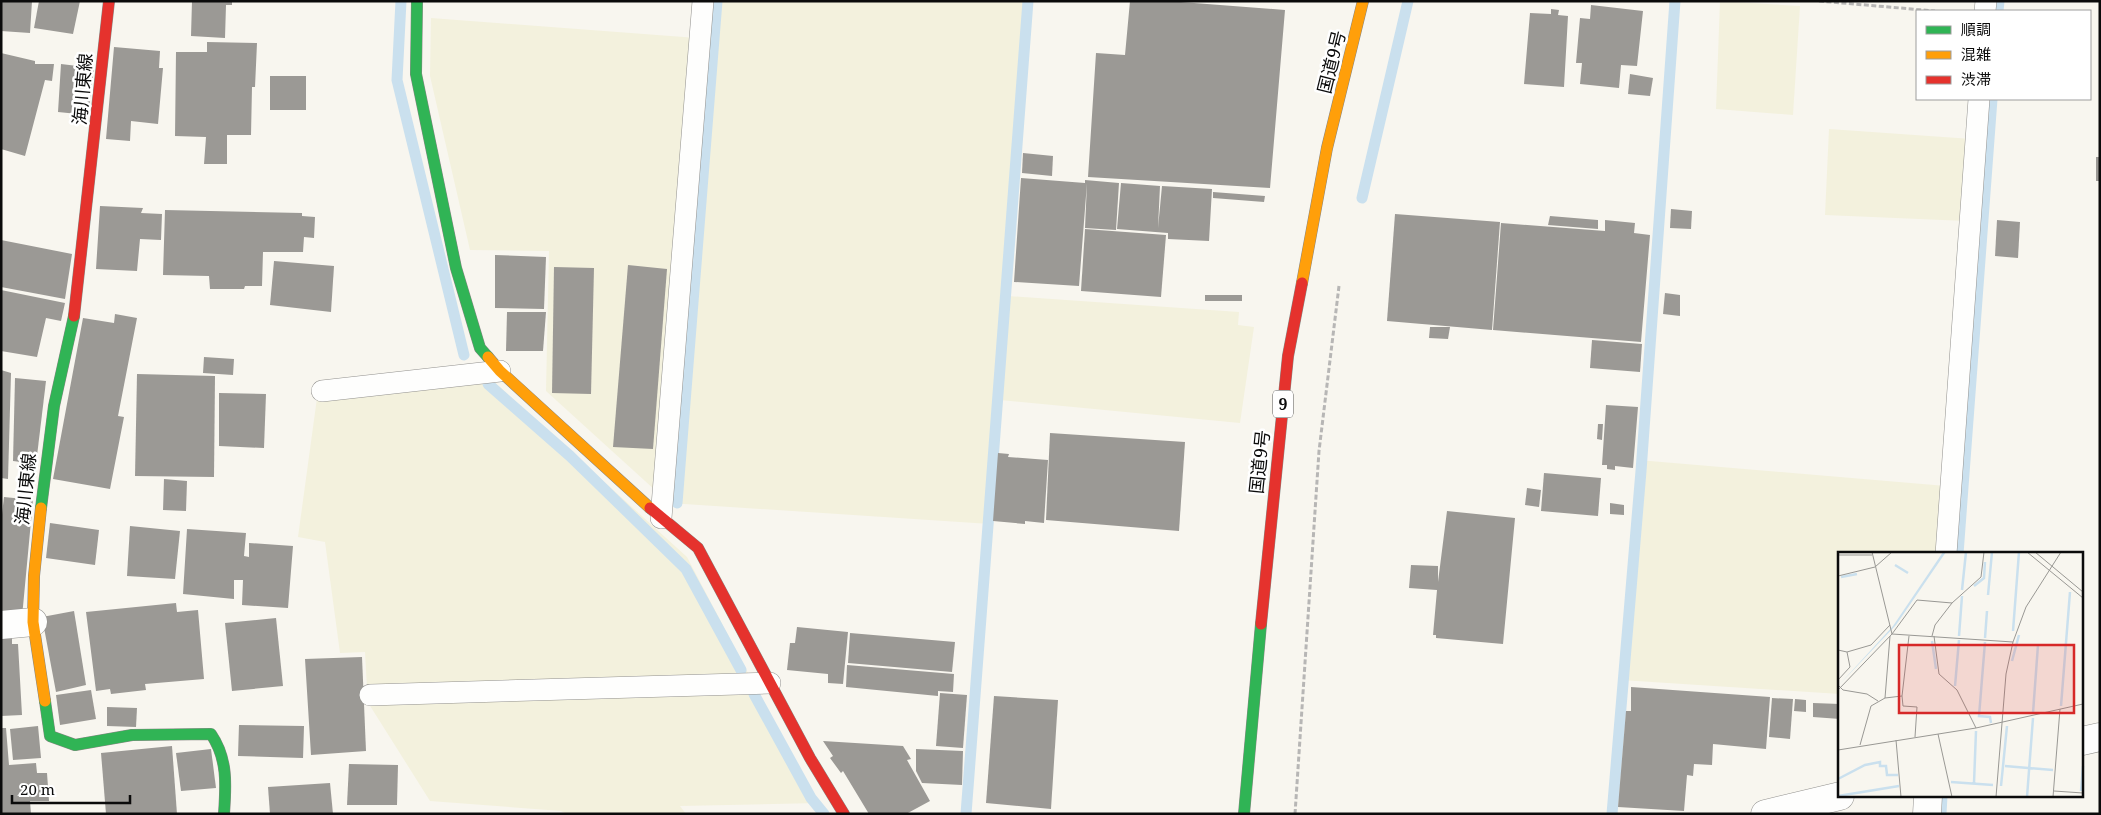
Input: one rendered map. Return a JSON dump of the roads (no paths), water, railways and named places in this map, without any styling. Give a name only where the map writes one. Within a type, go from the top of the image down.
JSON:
[{"type":"main road","name":"海川東線","points":[[109,1],[76,309],[54,406],[44,471],[34,576],[33,622],[50,736],[75,745],[132,735],[211,734],[219,744],[227,774],[224,814]]},
{"type":"main road","points":[[417,1],[416,74],[456,268],[480,348],[500,371],[661,518],[698,548],[810,758],[844,814]]},
{"type":"main road","name":"国道9号","points":[[1244,814],[1264,584],[1288,356],[1328,148],[1363,1]]},
{"type":"street","points":[[1,625],[33,622]]},
{"type":"street","points":[[2084,741],[2100,737]]},
{"type":"street","points":[[1765,814],[1838,796]]},
{"type":"street","points":[[1927,814],[1928,798]]},
{"type":"lane","points":[[661,518],[703,1]]},
{"type":"lane","points":[[1946,552],[1979,100]]},
{"type":"lane","points":[[322,391],[500,371]]},
{"type":"lane","points":[[370,694],[770,683]]},
{"type":"waterway","points":[[401,1],[397,80],[464,355]]},
{"type":"waterway","points":[[677,503],[717,1]]},
{"type":"waterway","points":[[966,814],[1028,1]]},
{"type":"waterway","points":[[1362,198],[1408,1]]},
{"type":"waterway","points":[[1612,814],[1641,471],[1675,1]]},
{"type":"waterway","points":[[1998,10],[1999,1]]},
{"type":"waterway","points":[[1958,552],[1992,100]]},
{"type":"waterway","points":[[488,384],[570,456],[686,569],[741,670]]},
{"type":"waterway","points":[[754,694],[811,798],[824,814]]},
{"type":"waterway","points":[[1941,814],[1942,798]]}]
